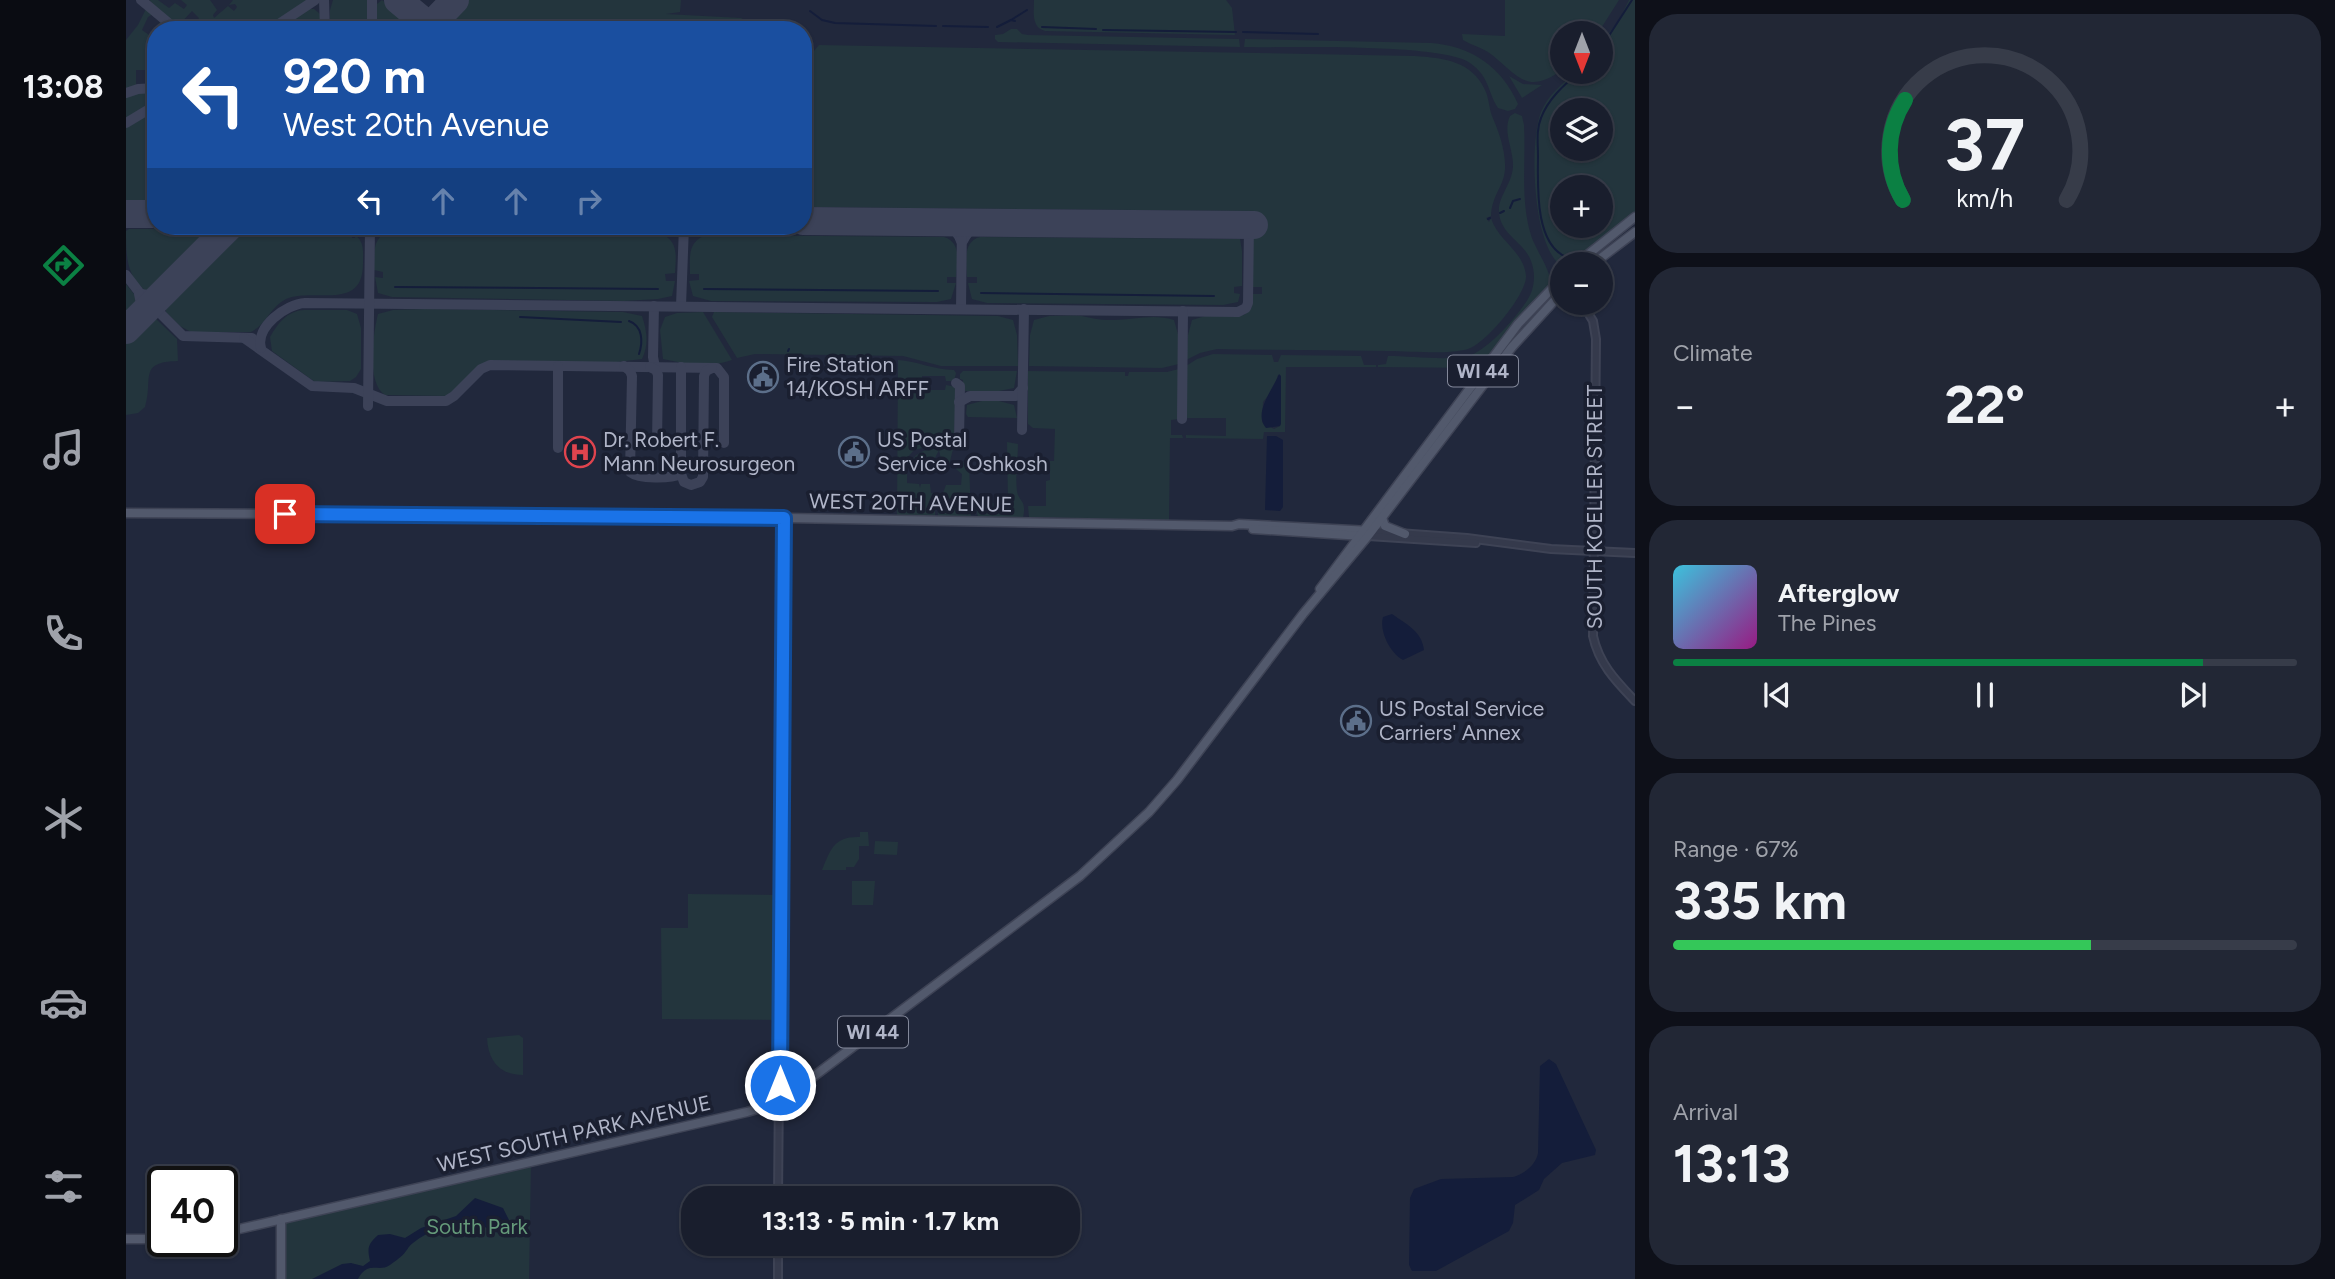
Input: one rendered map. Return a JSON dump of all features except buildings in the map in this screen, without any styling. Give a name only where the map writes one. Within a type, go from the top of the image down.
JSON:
[{"type":"main road","points":[[1591,252],[1635,217]]},
{"type":"main road","points":[[1609,252],[1635,232]]},
{"type":"main road","name":"WI 44","points":[[1412,472],[1518,324],[1550,291]]},
{"type":"main road","name":"WI 44","points":[[1412,472],[1512,346],[1550,305]]},
{"type":"main road","name":"WEST SOUTH PARK AVENUE","points":[[238,1229],[747,1112],[780,1102],[1027,917],[1118,843],[1177,780],[1318,594],[1346,552],[1382,517],[1412,472]]},
{"type":"main road","name":"WEST SOUTH PARK AVENUE","points":[[1318,594],[1325,590],[1412,472]]},
{"type":"main road","name":"WEST 20TH AVENUE","points":[[126,513],[784,518],[1233,526],[1340,534],[1365,533]]},
{"type":"main road","points":[[1382,517],[1385,526],[1405,534]]},
{"type":"main road","name":"WEST 20TH AVENUE","points":[[1233,526],[1283,525],[1365,533]]},
{"type":"main road","points":[[1340,534],[1348,542],[1346,552]]},
{"type":"main road","points":[[281,1219],[281,1279]]},
{"type":"main road","points":[[126,1239],[147,1239]]},
{"type":"street","name":"SOUTH KOELLER STREET","points":[[1591,315],[1596,334],[1592,620],[1595,643],[1607,670],[1635,701]]},
{"type":"street","points":[[778,1186],[784,518]]},
{"type":"street","name":"WEST 20TH AVENUE","points":[[1365,533],[1466,543],[1485,542]]},
{"type":"street","name":"WEST 20TH AVENUE","points":[[1365,533],[1635,553]]},
{"type":"street","points":[[778,1256],[778,1279]]},
{"type":"green space","points":[[150,0],[158,0],[169,8],[175,3],[184,9],[187,5],[181,0],[210,0],[217,10],[214,18],[228,6],[234,11],[237,7],[235,4],[229,5],[233,0],[310,0],[278,21],[197,21],[199,18],[192,11],[183,21],[172,21],[151,4]]},
{"type":"green space","points":[[333,0],[367,0],[367,21],[330,21]]},
{"type":"green space","points":[[382,0],[408,21],[377,21],[377,4]]},
{"type":"green space","points":[[469,0],[681,0],[680,12],[666,14],[741,18],[747,21],[449,21]]},
{"type":"green space","points":[[1034,0],[1226,0],[1232,8],[1235,35],[1045,31],[1035,23]]},
{"type":"green space","points":[[1505,0],[1619,0],[1606,21],[1550,21],[1550,77],[1539,81],[1522,79],[1488,52],[1463,40],[1462,34],[1505,36]]},
{"type":"green space","points":[[1629,0],[1635,0],[1635,214],[1613,231],[1613,175],[1550,175],[1550,238],[1604,238],[1586,252],[1551,252],[1539,218],[1536,194],[1535,146],[1541,112],[1547,100],[1562,84],[1614,84],[1614,26]]},
{"type":"green space","points":[[146,9],[153,14],[148,17],[142,30],[147,34],[147,70],[136,70],[136,85],[126,90],[126,40]]},
{"type":"green space","points":[[308,9],[314,9],[320,14],[320,21],[290,21]]},
{"type":"green space","points":[[1011,29],[1028,35],[1239,39],[1240,47],[998,42],[995,39],[995,35]]},
{"type":"green space","points":[[1245,39],[1446,45],[1472,54],[1494,69],[1518,104],[1515,109],[1508,111],[1498,108],[1485,79],[1476,68],[1454,57],[1397,49],[1244,47]]},
{"type":"green space","points":[[819,45],[1415,56],[1456,63],[1473,73],[1486,93],[1499,135],[1505,169],[1491,216],[1486,218],[1489,222],[1491,218],[1499,233],[1521,260],[1526,276],[1525,284],[1513,306],[1495,328],[1468,349],[1439,352],[1217,349],[1186,360],[1192,320],[1205,316],[1244,315],[1251,308],[1253,294],[1262,294],[1262,287],[1253,287],[1253,211],[812,207],[812,53]]},
{"type":"green space","points":[[1509,76],[1523,84],[1542,85],[1522,98]]},
{"type":"green space","points":[[147,92],[147,106],[126,120],[126,96]]},
{"type":"green space","points":[[1515,113],[1522,116],[1524,194],[1528,221],[1533,241],[1549,274],[1550,285],[1517,321],[1481,368],[1378,367],[1386,364],[1388,356],[1450,358],[1476,353],[1504,329],[1531,293],[1534,277],[1528,254],[1508,233],[1499,213],[1500,201],[1513,170],[1507,127],[1510,116]]},
{"type":"green space","points":[[147,115],[147,201],[126,200],[126,128]]},
{"type":"green space","points":[[147,229],[147,235],[208,235],[153,290],[146,291],[134,279],[128,264],[126,231]]},
{"type":"green space","points":[[236,235],[352,235],[352,238],[355,238],[355,235],[363,248],[361,279],[355,288],[335,295],[286,299],[251,332],[191,332],[180,326],[166,312],[166,303]]},
{"type":"green space","points":[[664,235],[673,245],[676,261],[675,273],[665,274],[666,281],[675,281],[672,296],[624,301],[392,297],[378,293],[375,277],[383,278],[383,272],[374,270],[374,252],[380,237]]},
{"type":"green space","points":[[706,235],[944,237],[956,248],[956,277],[947,277],[947,283],[956,283],[951,299],[937,302],[711,301],[693,296],[689,281],[699,280],[699,274],[690,274],[690,256],[695,242]]},
{"type":"green space","points":[[980,237],[1240,239],[1242,286],[1234,287],[1234,293],[1240,294],[1238,302],[1223,305],[987,303],[972,299],[968,283],[977,283],[977,277],[967,277],[968,247]]},
{"type":"green space","points":[[126,284],[138,299],[137,307],[126,318]]},
{"type":"green space","points":[[304,310],[347,310],[357,314],[361,328],[361,369],[356,377],[350,381],[315,382],[272,351],[270,337],[276,327],[288,315]]},
{"type":"green space","points":[[393,310],[623,312],[642,316],[646,348],[642,359],[609,363],[489,362],[480,366],[449,396],[385,395],[379,389],[373,369],[374,333],[378,314]]},
{"type":"green space","points":[[703,312],[732,360],[706,365],[663,359],[660,330],[665,317],[677,313]]},
{"type":"green space","points":[[714,312],[998,316],[1013,320],[1017,335],[1018,366],[941,366],[903,356],[755,354],[737,358],[712,317]]},
{"type":"green space","points":[[1049,316],[1109,320],[1157,317],[1174,320],[1178,334],[1179,364],[1162,368],[1029,366],[1030,335],[1034,320]]},
{"type":"green space","points":[[156,319],[177,339],[178,361],[165,362],[152,369],[145,407],[138,413],[126,415],[126,344],[150,320]]},
{"type":"green space","points":[[1213,354],[1272,355],[1274,362],[1278,362],[1281,355],[1361,356],[1364,365],[1376,367],[1286,367],[1285,432],[1264,432],[1263,439],[1186,438],[1186,435],[1226,436],[1226,418],[1185,418],[1186,366]],"holes":[[[1278,375],[1281,376],[1280,426],[1274,429],[1262,422],[1263,402],[1274,388]]]},
{"type":"green space","points":[[898,360],[954,370],[956,373],[954,381],[946,381],[945,376],[922,376],[923,390],[945,390],[946,385],[956,387],[954,440],[914,450],[907,458],[907,483],[919,484],[920,488],[921,484],[930,484],[931,493],[935,494],[935,516],[897,516]]},
{"type":"green space","points":[[1179,369],[1179,419],[1171,420],[1171,435],[1182,435],[1183,438],[1170,438],[1169,520],[1029,517],[1028,506],[1046,506],[1046,481],[1050,480],[1050,461],[1054,461],[1055,429],[1033,428],[1028,424],[1028,371],[1125,372],[1125,376],[1128,376],[1129,372],[1167,372]]},
{"type":"green space","points":[[963,371],[1017,371],[1014,388],[999,391],[963,391],[960,374]]},
{"type":"green space","points":[[982,401],[999,401],[1014,405],[1017,418],[968,417],[967,405]]},
{"type":"green space","points":[[1007,442],[1018,444],[1016,485],[1024,507],[1023,518],[978,517],[976,507],[979,503],[1008,503]]},
{"type":"green space","points":[[949,446],[953,449],[948,469],[943,468],[939,450],[934,460],[920,460],[919,466],[912,463],[917,454]]},
{"type":"green space","points":[[958,462],[969,462],[971,517],[938,516],[939,493],[943,493],[946,485],[961,485],[962,474],[956,469]]},
{"type":"green space","points":[[860,832],[868,832],[869,846],[859,846],[859,859],[854,867],[846,867],[846,870],[822,870],[828,855],[839,841],[860,837]]},
{"type":"green space","points":[[875,841],[898,842],[897,855],[874,854]]},
{"type":"green space","points":[[852,881],[875,881],[873,905],[852,905]]},
{"type":"green space","points":[[688,894],[781,895],[780,1020],[662,1019],[661,928],[688,928]]},
{"type":"green space","points":[[519,1035],[523,1038],[523,1075],[508,1072],[497,1065],[490,1053],[487,1038]]},
{"type":"green space","name":"South Park","points":[[531,1162],[529,1279],[281,1279],[281,1219]]},
{"type":"water","points":[[1279,374],[1281,424],[1266,428],[1263,409]]},
{"type":"water","points":[[1267,436],[1276,436],[1283,440],[1283,507],[1280,511],[1265,510]]},
{"type":"water","points":[[1392,614],[1417,633],[1424,650],[1403,660],[1398,657],[1384,635],[1382,623],[1383,617]]},
{"type":"water","points":[[1549,1059],[1556,1064],[1596,1150],[1595,1155],[1562,1163],[1544,1179],[1539,1190],[1515,1205],[1509,1231],[1436,1271],[1412,1271],[1409,1265],[1410,1198],[1414,1189],[1441,1179],[1513,1177],[1525,1171],[1535,1161],[1538,1153],[1540,1066]]},
{"type":"water","points":[[475,1198],[503,1208],[510,1222],[508,1230],[493,1231],[472,1216],[426,1234],[411,1244],[403,1255],[390,1265],[370,1268],[358,1279],[312,1279],[342,1264],[363,1266],[370,1261],[369,1246],[378,1235],[390,1234],[405,1238],[421,1228],[456,1216]]},
{"type":"waterway","points":[[1614,28],[1632,0]]},
{"type":"waterway","points":[[1011,20],[1027,10]]},
{"type":"waterway","points":[[810,11],[822,20],[835,23],[936,26]]},
{"type":"waterway","points":[[997,27],[1011,20],[1015,21]]},
{"type":"waterway","points":[[943,26],[988,27]]},
{"type":"waterway","points":[[1042,27],[1096,29]]},
{"type":"waterway","points":[[1103,30],[1236,32]]},
{"type":"waterway","points":[[1243,32],[1318,34]]},
{"type":"waterway","points":[[1559,252],[1548,239],[1540,212],[1538,132],[1548,105],[1565,84]]},
{"type":"waterway","points":[[1510,208],[1513,201],[1520,199]]},
{"type":"waterway","points":[[1500,213],[1504,211]]},
{"type":"waterway","points":[[395,287],[658,289]]},
{"type":"waterway","points":[[704,289],[938,291]]},
{"type":"waterway","points":[[981,293],[1214,296]]},
{"type":"waterway","points":[[520,317],[621,322]]},
{"type":"waterway","points":[[629,321],[634,323],[641,335],[639,354]]},
{"type":"taxiway","points":[[141,0],[166,21]]},
{"type":"taxiway","points":[[284,21],[315,0]]},
{"type":"taxiway","points":[[324,0],[325,21]]},
{"type":"taxiway","points":[[372,0],[372,21]]},
{"type":"taxiway","points":[[126,93],[147,88]]},
{"type":"taxiway","points":[[126,123],[147,110]]},
{"type":"taxiway","points":[[126,218],[129,214]]},
{"type":"taxiway","points":[[928,222],[952,228],[961,241]]},
{"type":"taxiway","points":[[961,309],[962,223]]},
{"type":"taxiway","points":[[963,241],[976,227],[996,223]]},
{"type":"taxiway","points":[[261,348],[260,340],[267,325],[281,312],[305,303],[1238,312],[1246,308],[1248,303],[1249,225]]},
{"type":"taxiway","points":[[368,406],[370,235]]},
{"type":"taxiway","points":[[681,306],[684,235]]},
{"type":"taxiway","points":[[126,275],[139,292],[183,336],[252,338]]},
{"type":"taxiway","points":[[141,294],[155,296],[168,288]]},
{"type":"taxiway","points":[[138,318],[142,308],[139,294]]},
{"type":"taxiway","points":[[654,306],[655,367]]},
{"type":"taxiway","points":[[1022,430],[1024,309]]},
{"type":"taxiway","points":[[1182,419],[1183,311]]},
{"type":"taxiway","points":[[244,338],[312,386],[354,388],[387,401],[446,401],[481,369],[490,365],[717,368],[724,377],[724,443]]},
{"type":"taxiway","points":[[558,366],[558,448]]},
{"type":"taxiway","points":[[624,366],[632,376],[630,472],[655,477],[681,474]]},
{"type":"taxiway","points":[[650,367],[656,370],[658,375],[657,443]]},
{"type":"taxiway","points":[[681,367],[681,474],[684,482],[691,485],[700,482],[703,477],[704,376],[706,371],[712,368]]},
{"type":"taxiway","points":[[956,383],[960,386],[959,439]]},
{"type":"taxiway","points":[[959,402],[970,396],[1016,396],[1023,388]]},
{"type":"runway","points":[[398,0],[423,21]]},
{"type":"runway","points":[[435,21],[455,0]]},
{"type":"runway","points":[[126,214],[147,214]]},
{"type":"runway","points":[[812,221],[1254,225]]},
{"type":"runway","points":[[126,330],[221,235]]},
{"type":"place","name":"Fire Station 14/KOSH ARFF","points":[[763,377]]},
{"type":"place","name":"Dr. Robert F. Mann Neurosurgeon","points":[[580,452]]},
{"type":"place","name":"US Postal Service - Oshkosh","points":[[854,452]]},
{"type":"place","name":"US Postal Service Carriers' Annex","points":[[1356,721]]},
{"type":"route","points":[[285,514],[784,518],[780,1085]]}]
